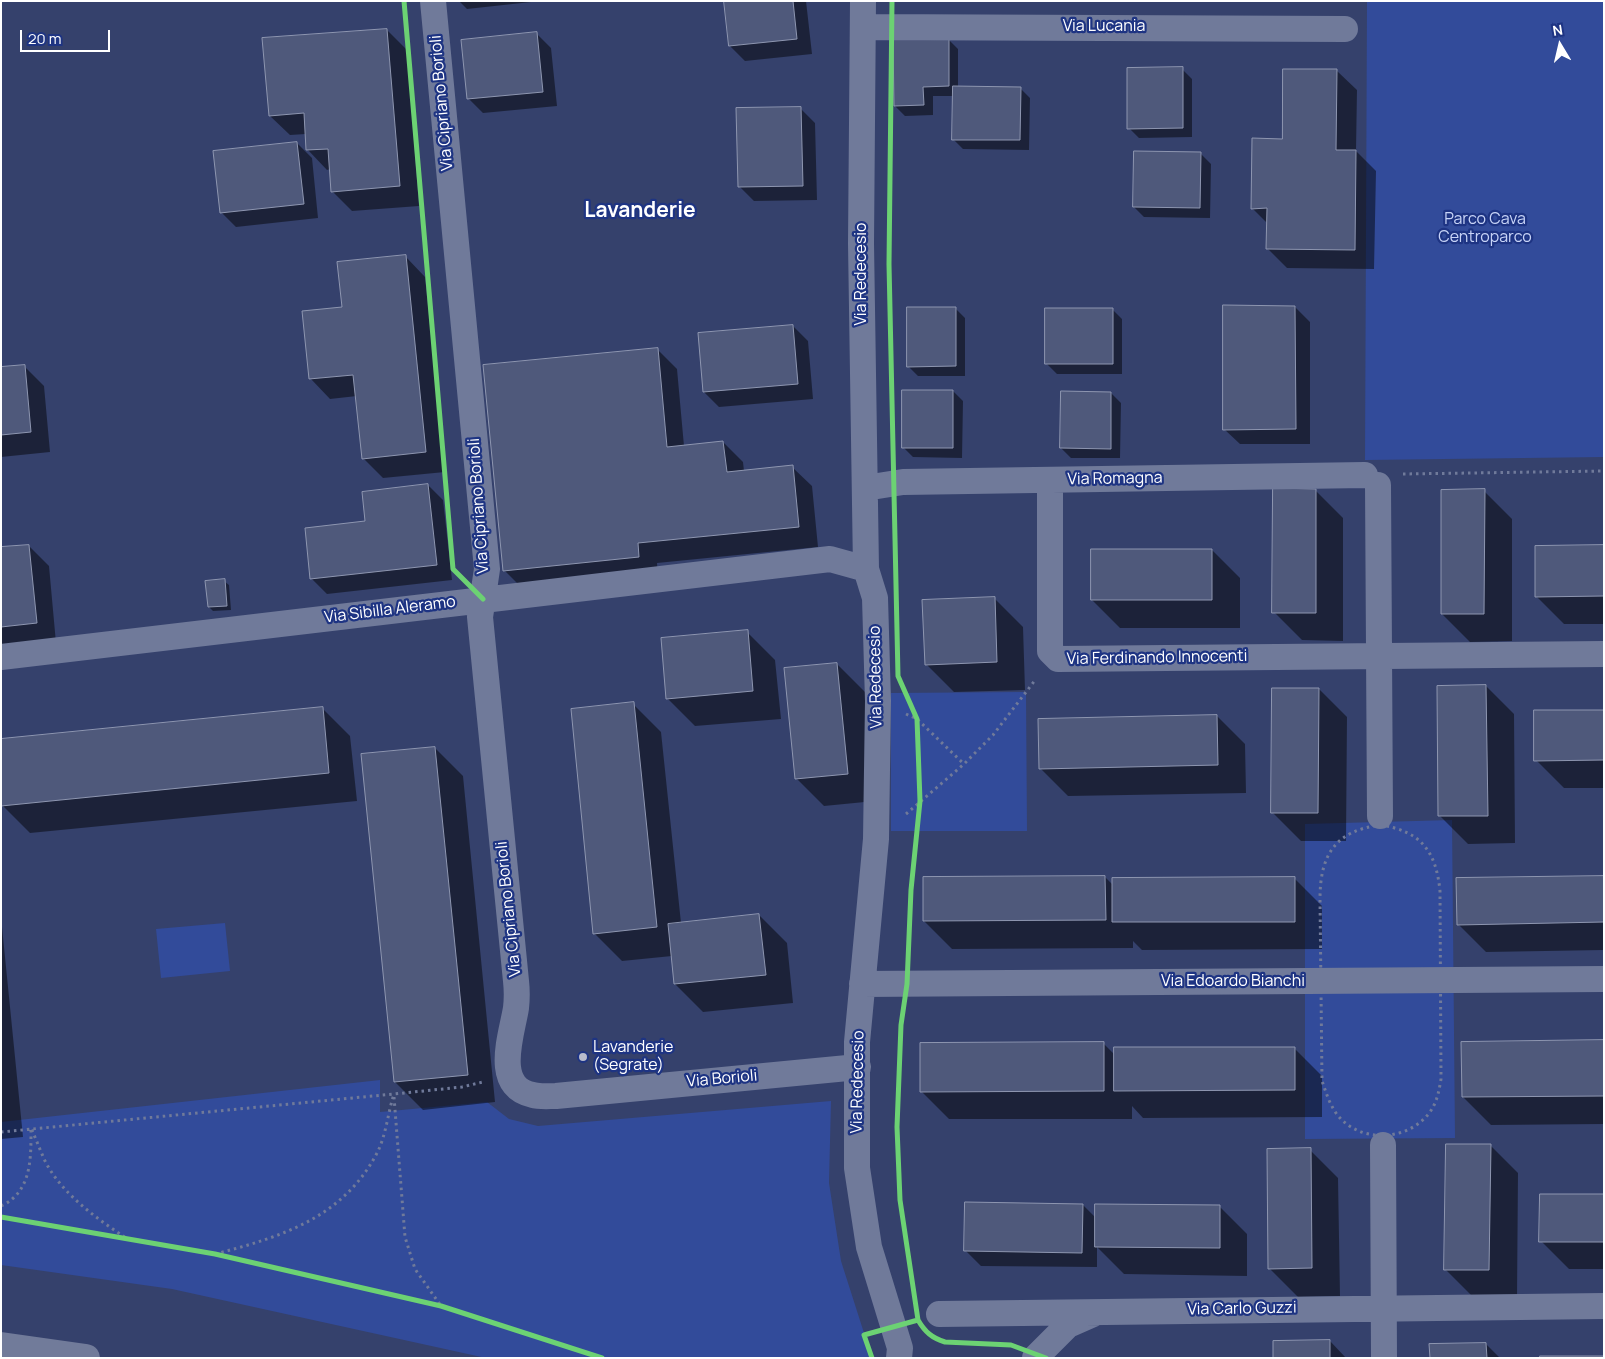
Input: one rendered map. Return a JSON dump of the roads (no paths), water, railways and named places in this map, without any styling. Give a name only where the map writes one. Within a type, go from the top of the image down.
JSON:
[{"type":"highway","points":[[1,1346],[86,1358]]},
{"type":"street","name":"Via Cipriano Borioli","points":[[433,1],[486,569],[480,617],[516,981],[516,1006],[507,1045],[510,1075],[516,1085],[532,1095],[556,1096]]},
{"type":"street","name":"Via Redecesio","points":[[863,1],[861,260],[866,569],[875,598],[878,701],[876,839],[862,984],[858,1067],[857,1168],[864,1223],[874,1269],[904,1355]]},
{"type":"street","name":"Via Lucania","points":[[863,27],[1345,28]]},
{"type":"street","name":"Via Ferdinando Innocenti","points":[[1050,480],[1050,648],[1053,656],[1061,659],[1604,654]]},
{"type":"street","name":"Via Romagna","points":[[865,488],[903,482],[1372,480],[1380,656]]},
{"type":"street","name":"Via Sibilla Aleramo","points":[[1,657],[830,559],[866,569]]},
{"type":"street","points":[[1380,656],[1380,816]]},
{"type":"street","name":"Via Edoardo Bianchi","points":[[862,984],[1604,979]]},
{"type":"street","name":"Via Borioli","points":[[556,1096],[858,1067]]},
{"type":"street","points":[[1383,1145],[1384,1358]]},
{"type":"street","name":"Via Carlo Guzzi","points":[[939,1314],[1100,1310],[1604,1306]]},
{"type":"street","name":"Via Carlo Guzzi","points":[[1035,1358],[1068,1325],[1100,1310]]},
{"type":"place","name":"Lavanderie (Segrate)","points":[[583,1057]]},
{"type":"district","name":"Lavanderie","points":[[640,211]]},
{"type":"park label","name":"Parco Cava Centroparco","points":[[1485,229]]}]
